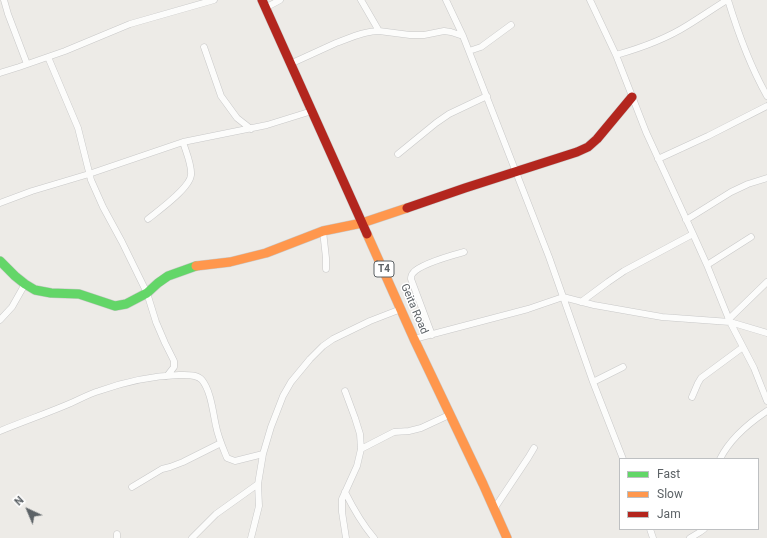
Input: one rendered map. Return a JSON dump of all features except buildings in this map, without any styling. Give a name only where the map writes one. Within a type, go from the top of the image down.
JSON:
[{"type":"main road","name":"Geita Road","points":[[264,4],[414,339],[494,509],[504,535]]},
{"type":"main road","points":[[0,261],[30,288],[39,291],[80,294],[115,306],[126,304],[147,293],[168,276],[197,266],[230,262],[266,253],[323,231],[362,222],[398,211],[577,152],[588,147],[597,139],[632,97]]},
{"type":"street","points":[[4,0],[27,64]]},
{"type":"street","points":[[0,72],[48,57],[130,24],[214,0]]},
{"type":"street","points":[[264,4],[280,0]]},
{"type":"street","points":[[361,0],[379,30]]},
{"type":"street","points":[[446,0],[463,36],[487,96],[549,257],[593,382],[623,458]]},
{"type":"street","points":[[590,0],[616,55],[646,132],[707,265],[730,321],[766,396]]},
{"type":"street","points":[[616,55],[650,44],[688,26],[728,0],[735,24],[755,73],[767,96]]},
{"type":"street","points":[[469,51],[481,48],[511,25]]},
{"type":"street","points":[[290,64],[354,36],[379,30],[410,35],[424,35],[444,31],[463,36]]},
{"type":"street","points":[[204,47],[221,96],[237,118],[251,129]]},
{"type":"street","points":[[48,57],[78,128],[89,174],[103,206],[147,293],[156,322],[175,363],[174,367],[167,376]]},
{"type":"street","points":[[398,154],[449,114],[487,96]]},
{"type":"street","points":[[658,159],[767,106]]},
{"type":"street","points":[[0,203],[32,191],[89,174],[183,142],[251,129],[312,111]]},
{"type":"street","points":[[148,219],[179,192],[190,179],[191,170],[183,142]]},
{"type":"street","points":[[686,220],[731,192],[748,184],[767,178]]},
{"type":"street","points":[[323,231],[326,269]]},
{"type":"street","points":[[581,302],[624,271],[693,234]]},
{"type":"street","points":[[707,265],[751,237]]},
{"type":"street","points":[[432,335],[411,279],[412,273],[428,264],[464,252]]},
{"type":"street","points":[[730,321],[767,282]]},
{"type":"street","points":[[0,320],[12,306],[24,284]]},
{"type":"street","points":[[414,339],[528,309],[563,297],[581,302],[662,317],[730,321],[767,333]]},
{"type":"street","points":[[251,538],[259,506],[258,484],[263,454],[270,427],[283,396],[294,377],[323,346],[332,339],[370,321],[401,309]]},
{"type":"street","points":[[692,397],[701,378],[743,347]]},
{"type":"street","points":[[593,382],[623,366]]},
{"type":"street","points":[[0,430],[98,391],[144,378],[187,375],[201,379],[205,385],[221,443],[228,458],[235,461],[263,454]]},
{"type":"street","points":[[344,391],[360,434],[361,449],[357,466],[342,499],[342,512],[346,538]]},
{"type":"street","points":[[720,458],[745,427],[767,411]]},
{"type":"street","points":[[361,449],[394,432],[409,431],[421,428],[450,415]]},
{"type":"street","points":[[132,487],[162,468],[170,467],[183,462],[221,443]]},
{"type":"street","points":[[494,509],[534,448]]},
{"type":"street","points":[[192,538],[216,514],[258,484]]},
{"type":"street","points":[[345,492],[366,529],[374,538]]},
{"type":"street","points":[[690,538],[703,530]]},
{"type":"traffic: fast","points":[[0,261],[15,276],[35,290],[51,293],[79,294],[115,306],[126,304],[147,293],[168,276],[196,266]]},
{"type":"traffic: slow","points":[[196,266],[230,262],[266,253],[323,231],[362,223],[407,208]]},
{"type":"traffic: slow","points":[[367,234],[414,339],[507,538]]},
{"type":"traffic: jam","points":[[262,0],[367,234]]},
{"type":"traffic: jam","points":[[407,208],[577,152],[588,147],[597,139],[632,97]]}]
